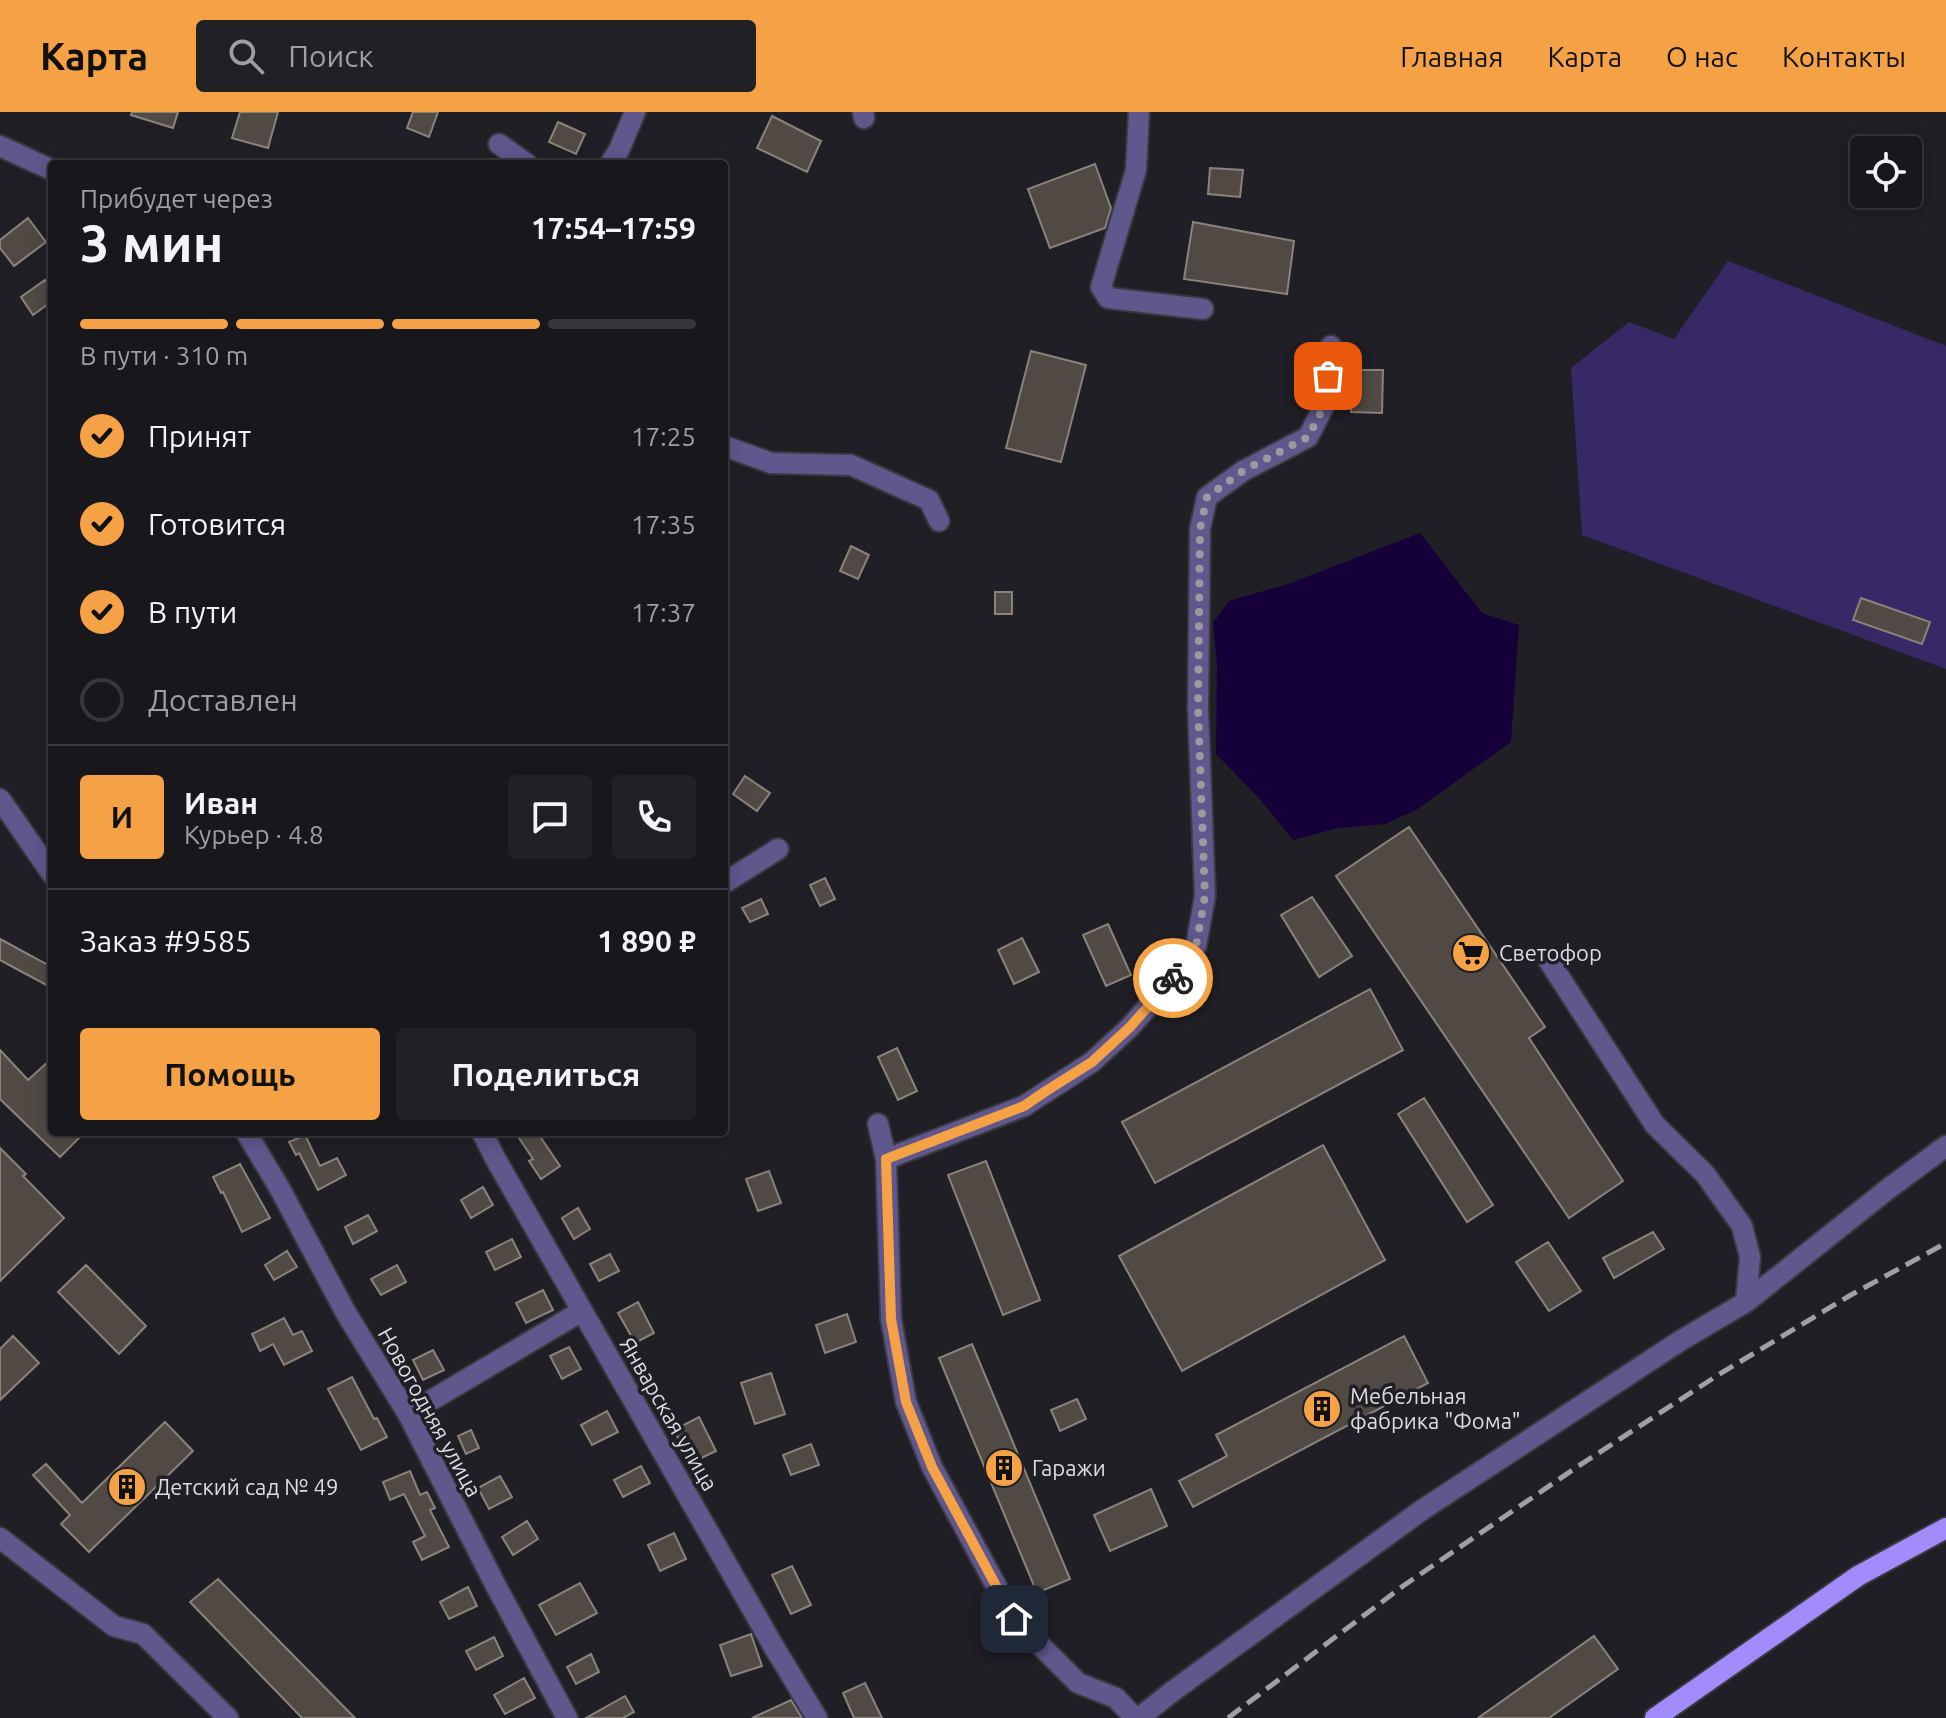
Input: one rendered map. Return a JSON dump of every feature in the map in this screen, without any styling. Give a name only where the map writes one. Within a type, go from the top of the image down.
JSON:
[{"type":"main road","points":[[1655,1718],[1858,1576],[1946,1528]]},
{"type":"street","points":[[613,160],[635,112]]},
{"type":"street","points":[[1139,112],[1136,170],[1101,287],[1108,298],[1203,309]]},
{"type":"street","points":[[499,144],[521,160]]},
{"type":"street","points":[[0,146],[48,168]]},
{"type":"street","points":[[886,1159],[1024,1106],[1092,1062],[1130,1027],[1175,976],[1196,946],[1205,896],[1198,708],[1200,529],[1204,507],[1207,497],[1243,471],[1308,437],[1324,406],[1331,346]]},
{"type":"street","points":[[728,447],[771,463],[851,465],[929,500],[939,521]]},
{"type":"street","points":[[0,799],[48,868]]},
{"type":"street","points":[[728,880],[778,849]]},
{"type":"street","points":[[1549,961],[1655,1125],[1705,1174],[1742,1226],[1750,1257],[1746,1302]]},
{"type":"street","points":[[878,1124],[886,1159],[891,1319],[906,1402],[932,1467],[1014,1619],[1078,1683],[1116,1698],[1137,1718],[1422,1510],[1680,1341],[1746,1302],[1946,1146]]},
{"type":"street","name":"Новогодняя улица","points":[[248,1136],[346,1313],[408,1414],[567,1718]]},
{"type":"street","name":"Январская улица","points":[[484,1136],[817,1718]]},
{"type":"street","points":[[408,1414],[582,1311]]},
{"type":"street","points":[[0,1538],[114,1626],[143,1634],[228,1718]]},
{"type":"shaded area","points":[[1728,261],[1946,346],[1946,669],[1582,535],[1571,368],[1629,322],[1674,339]]},
{"type":"shaded area","points":[[1420,533],[1482,613],[1519,625],[1511,742],[1416,810],[1385,824],[1338,828],[1293,840],[1259,798],[1216,754],[1217,665],[1213,623],[1229,601],[1288,584]]},
{"type":"building","points":[[132,112],[178,112],[173,128],[131,115]]},
{"type":"building","points":[[240,112],[278,112],[268,148],[232,138]]},
{"type":"building","points":[[413,112],[438,112],[429,137],[407,128]]},
{"type":"building","points":[[772,116],[821,141],[807,172],[757,148]]},
{"type":"building","points":[[558,122],[585,134],[576,154],[549,142]]},
{"type":"building","points":[[1095,164],[1111,208],[1105,228],[1050,248],[1028,189]]},
{"type":"building","points":[[1210,168],[1243,170],[1240,197],[1208,194]]},
{"type":"building","points":[[28,218],[46,242],[14,266],[0,248],[0,240]]},
{"type":"building","points":[[1193,222],[1294,241],[1287,294],[1184,279]]},
{"type":"building","points":[[45,280],[48,284],[48,304],[33,315],[21,297]]},
{"type":"building","points":[[1031,351],[1086,365],[1061,462],[1006,448]]},
{"type":"building","points":[[1352,370],[1383,370],[1382,413],[1351,412]]},
{"type":"building","points":[[851,546],[869,555],[858,579],[840,571]]},
{"type":"building","points":[[995,592],[1012,592],[1012,614],[995,614]]},
{"type":"building","points":[[1861,598],[1930,622],[1922,644],[1853,620]]},
{"type":"building","points":[[745,776],[770,793],[757,811],[733,794]]},
{"type":"building","points":[[1409,827],[1545,1027],[1529,1038],[1623,1181],[1569,1218],[1336,876]]},
{"type":"building","points":[[825,878],[835,899],[820,906],[810,885]]},
{"type":"building","points":[[1312,897],[1352,956],[1319,977],[1281,915]]},
{"type":"building","points":[[761,899],[768,914],[750,922],[742,908]]},
{"type":"building","points":[[1108,924],[1131,975],[1106,986],[1083,935]]},
{"type":"building","points":[[1022,938],[1039,972],[1014,984],[998,950]]},
{"type":"building","points":[[0,939],[48,965],[48,986],[0,960]]},
{"type":"building","points":[[1370,989],[1403,1050],[1155,1183],[1122,1122]]},
{"type":"building","points":[[897,1048],[917,1091],[898,1100],[878,1057]]},
{"type":"building","points":[[0,1050],[28,1080],[48,1062],[48,1136],[81,1136],[60,1157],[0,1099]]},
{"type":"building","points":[[1424,1098],[1493,1205],[1467,1222],[1398,1114]]},
{"type":"building","points":[[305,1136],[320,1166],[337,1158],[346,1175],[318,1190],[299,1153],[296,1155],[289,1142]]},
{"type":"building","points":[[518,1136],[540,1136],[560,1166],[541,1179],[529,1161],[533,1159]]},
{"type":"building","points":[[1323,1145],[1385,1260],[1182,1371],[1119,1256]]},
{"type":"building","points":[[0,1148],[64,1218],[0,1281]]},
{"type":"building","points":[[986,1161],[1040,1300],[1003,1315],[948,1175]]},
{"type":"building","points":[[240,1164],[270,1218],[242,1232],[213,1177]]},
{"type":"building","points":[[769,1171],[781,1203],[758,1211],[746,1179]]},
{"type":"building","points":[[483,1187],[493,1205],[471,1218],[461,1200]]},
{"type":"building","points":[[578,1208],[590,1229],[574,1239],[562,1218]]},
{"type":"building","points":[[368,1215],[377,1231],[353,1244],[345,1227]]},
{"type":"building","points":[[1653,1232],[1664,1249],[1614,1278],[1603,1258]]},
{"type":"building","points":[[512,1239],[521,1257],[495,1270],[486,1252]]},
{"type":"building","points":[[1548,1242],[1581,1291],[1549,1311],[1516,1262]]},
{"type":"building","points":[[287,1251],[297,1267],[274,1280],[265,1265]]},
{"type":"building","points":[[610,1254],[619,1271],[599,1281],[590,1264]]},
{"type":"building","points":[[86,1265],[146,1326],[119,1354],[58,1292]]},
{"type":"building","points":[[397,1265],[406,1282],[381,1295],[371,1279]]},
{"type":"building","points":[[543,1290],[553,1310],[526,1323],[516,1303]]},
{"type":"building","points":[[638,1302],[654,1333],[635,1343],[618,1313]]},
{"type":"building","points":[[847,1314],[856,1342],[825,1353],[816,1325]]},
{"type":"building","points":[[284,1318],[293,1335],[302,1331],[312,1351],[284,1365],[273,1344],[260,1351],[252,1334]]},
{"type":"building","points":[[13,1336],[39,1363],[0,1400],[0,1349]]},
{"type":"building","name":"Мебельная фабрика \"Фома\"","points":[[1404,1336],[1428,1383],[1193,1507],[1179,1481],[1227,1456],[1216,1435]]},
{"type":"building","name":"Гаражи","points":[[972,1344],[1070,1579],[1037,1593],[939,1358]]},
{"type":"building","points":[[569,1347],[581,1369],[562,1379],[550,1356]]},
{"type":"building","points":[[433,1350],[444,1370],[423,1380],[413,1360]]},
{"type":"building","points":[[771,1373],[785,1414],[755,1424],[741,1383]]},
{"type":"building","points":[[352,1377],[387,1437],[361,1450],[328,1389]]},
{"type":"building","points":[[1077,1399],[1086,1419],[1060,1431],[1051,1410]]},
{"type":"building","points":[[607,1411],[618,1432],[592,1445],[581,1425]]},
{"type":"building","points":[[699,1417],[716,1451],[691,1463],[674,1430]]},
{"type":"building","name":"Детский сад № 49","points":[[165,1422],[193,1451],[89,1552],[61,1524],[70,1515],[33,1475],[46,1464],[82,1503]]},
{"type":"building","points":[[471,1430],[479,1448],[466,1454],[458,1436]]},
{"type":"building","points":[[811,1444],[819,1465],[791,1475],[783,1455]]},
{"type":"building","points":[[641,1466],[650,1483],[623,1497],[614,1480]]},
{"type":"building","points":[[410,1471],[420,1495],[427,1492],[435,1508],[430,1510],[449,1547],[422,1560],[413,1542],[425,1536],[404,1494],[390,1500],[383,1482]]},
{"type":"building","points":[[500,1476],[512,1497],[489,1509],[478,1488]]},
{"type":"building","points":[[1151,1489],[1167,1526],[1110,1551],[1094,1515]]},
{"type":"building","points":[[527,1521],[538,1539],[513,1555],[502,1537]]},
{"type":"building","points":[[674,1533],[686,1559],[660,1571],[648,1545]]},
{"type":"building","points":[[792,1566],[811,1605],[791,1614],[772,1575]]},
{"type":"building","points":[[218,1579],[355,1718],[302,1718],[190,1602]]},
{"type":"building","points":[[580,1583],[597,1613],[556,1635],[539,1605]]},
{"type":"building","points":[[468,1587],[477,1606],[449,1619],[440,1602]]},
{"type":"building","points":[[751,1634],[762,1666],[731,1676],[720,1645]]},
{"type":"building","points":[[1594,1636],[1618,1669],[1549,1718],[1478,1718]]},
{"type":"building","points":[[494,1637],[503,1656],[476,1670],[466,1651]]},
{"type":"building","points":[[591,1654],[599,1672],[576,1684],[567,1667]]},
{"type":"building","points":[[524,1678],[535,1698],[505,1714],[494,1695]]},
{"type":"building","points":[[865,1683],[882,1718],[854,1718],[843,1693]]},
{"type":"building","points":[[625,1696],[634,1712],[623,1718],[586,1718]]},
{"type":"building","points":[[791,1700],[802,1718],[752,1718]]},
{"type":"railway","points":[[1228,1718],[1403,1586],[1574,1469],[1718,1375],[1849,1296],[1946,1243]]},
{"type":"way so far","points":[[1173,978],[1196,946],[1205,896],[1198,708],[1200,529],[1207,497],[1243,471],[1308,437],[1324,406],[1328,376]]},
{"type":"place","name":"Светофор","points":[[1471,953]]},
{"type":"place","name":"Мебельная фабрика \"Фома\"","points":[[1322,1409]]},
{"type":"place","name":"Гаражи","points":[[1004,1468]]},
{"type":"place","name":"Детский сад № 49","points":[[127,1487]]},
{"type":"route","points":[[1014,1619],[932,1467],[906,1402],[891,1319],[886,1159],[1024,1106],[1092,1062],[1130,1027],[1173,978]]}]
